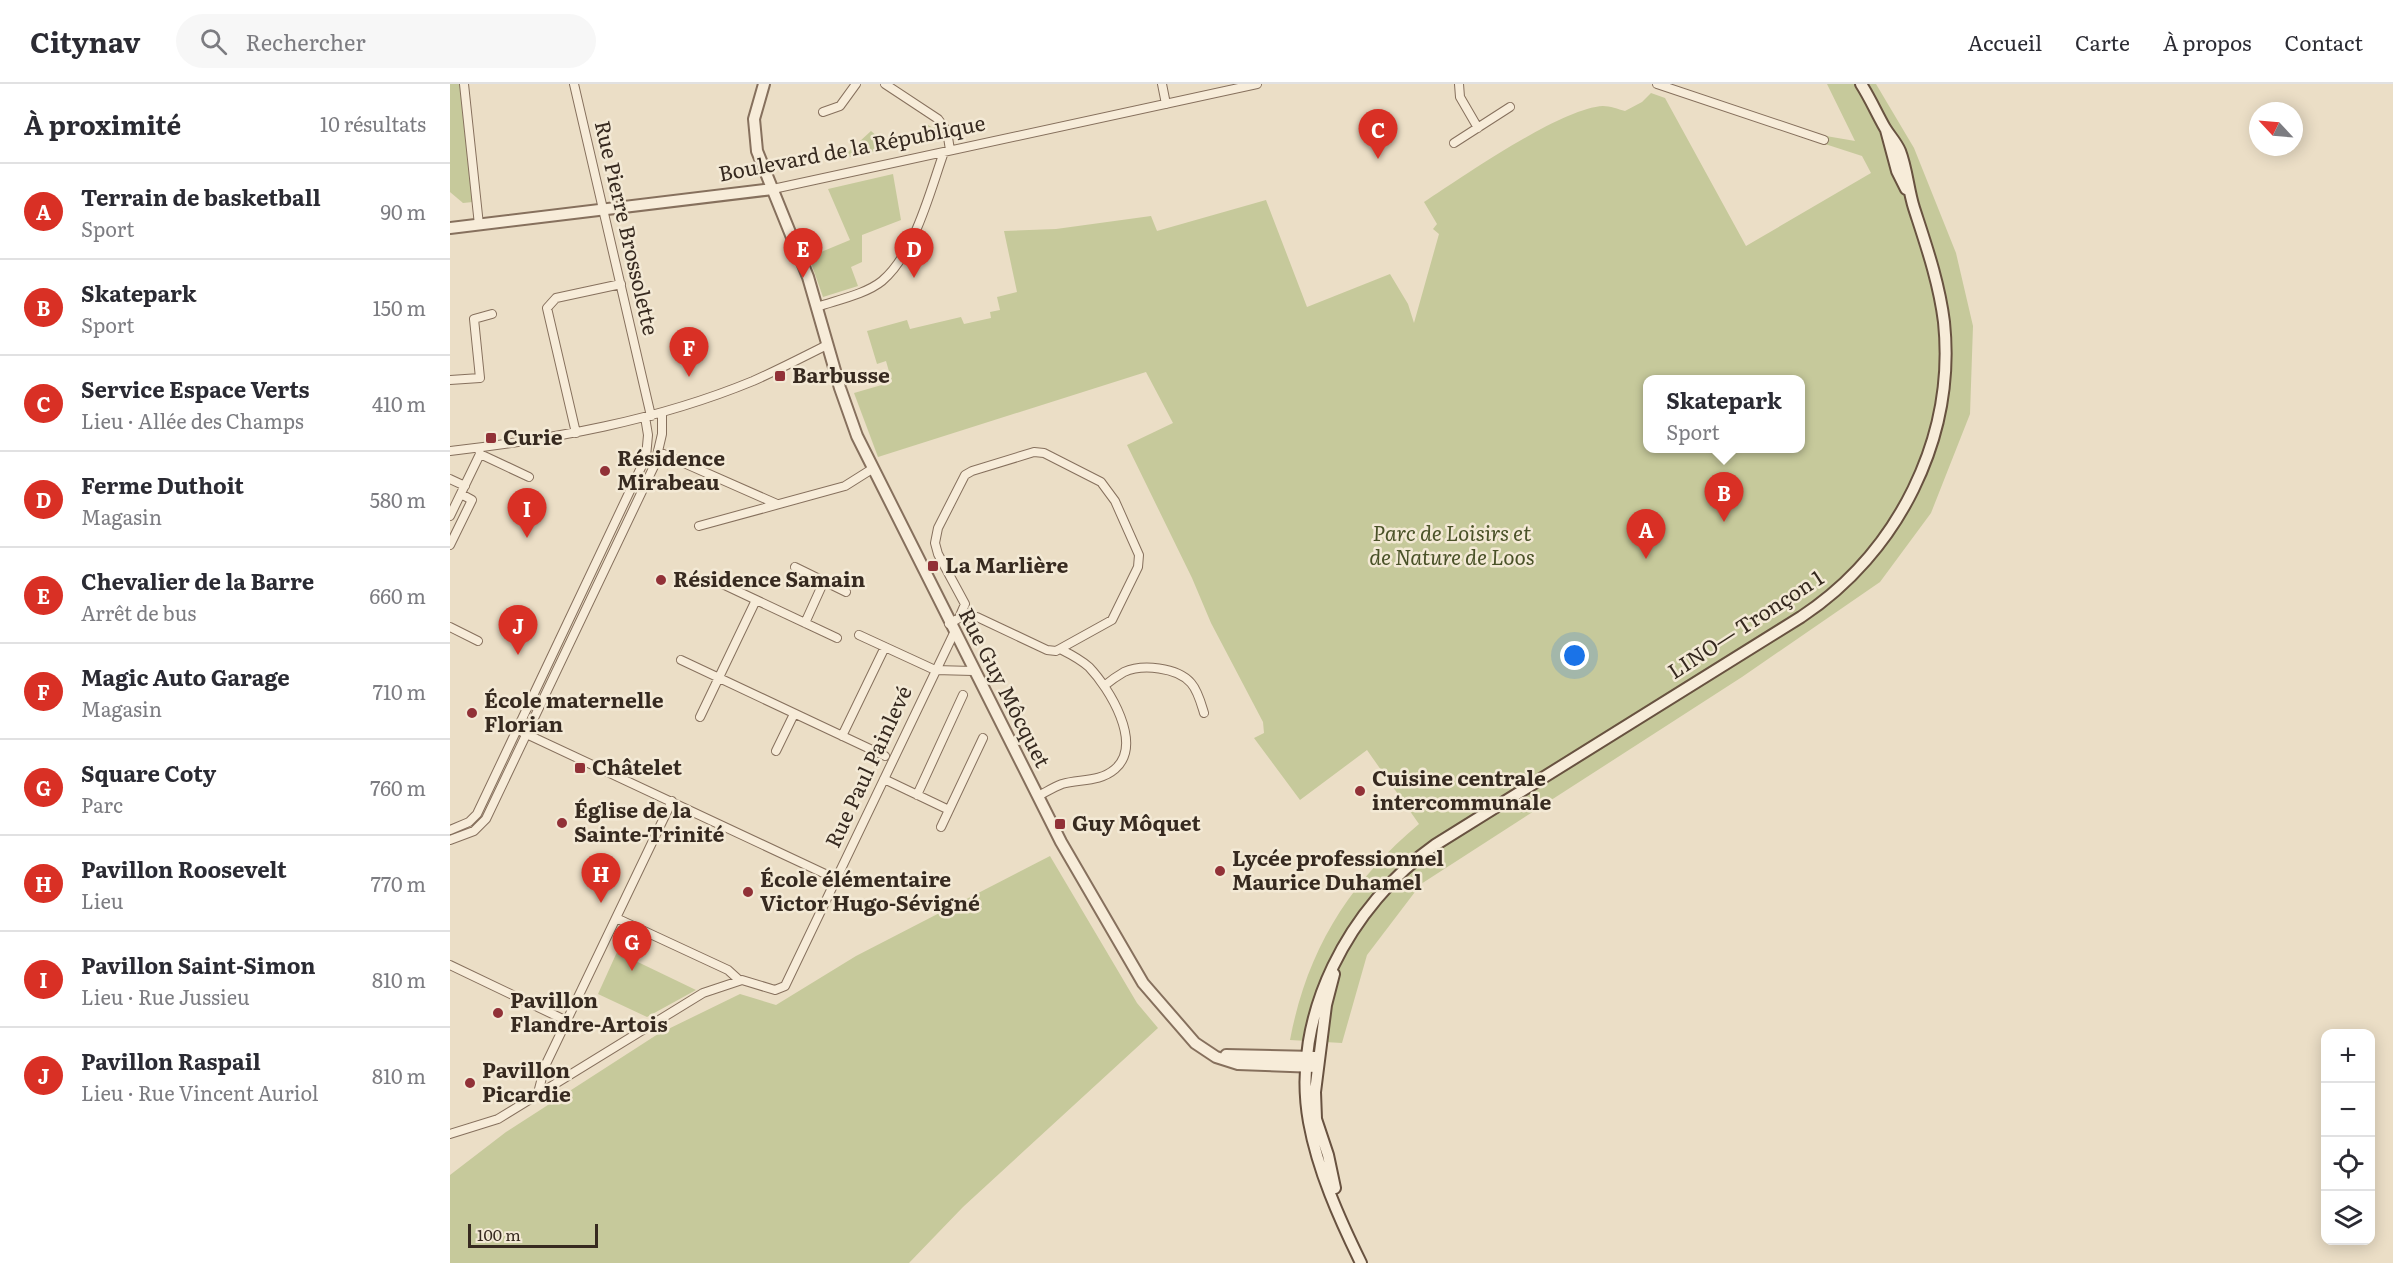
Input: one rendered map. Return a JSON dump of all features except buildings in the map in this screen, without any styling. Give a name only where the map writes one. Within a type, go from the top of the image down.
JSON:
[{"type":"main road","name":"Rue Guy Môcquet","points":[[764,84],[755,113],[754,136],[801,258],[846,408],[872,469],[954,625],[973,672],[1071,861],[1143,982],[1200,1047],[1233,1063],[1313,1062]]},
{"type":"main road","name":"LINO— Tronçon 1","points":[[1313,1062],[1327,998],[1342,952],[1380,896],[1427,851],[1808,612],[1846,581],[1882,541],[1910,496],[1927,457],[1938,417],[1944,373],[1944,324],[1939,292],[1899,148],[1861,84]]},
{"type":"main road","name":"Boulevard de la République","points":[[450,228],[773,189]]},
{"type":"main road","points":[[1313,1062],[1307,1112],[1310,1130],[1328,1190],[1361,1263]]},
{"type":"main road","points":[[1313,1062],[1317,1122],[1328,1155],[1333,1183],[1367,1263]]},
{"type":"street","points":[[464,84],[478,225]]},
{"type":"street","name":"Rue Pierre Brossolette","points":[[450,830],[469,822],[477,813],[645,461],[649,441],[648,416],[621,284],[574,84]]},
{"type":"street","points":[[823,112],[840,106],[856,84]]},
{"type":"street","points":[[817,307],[872,286],[886,276],[915,230],[947,151],[947,131],[938,119],[885,84]]},
{"type":"street","points":[[1162,84],[1166,104]]},
{"type":"street","name":"Boulevard de la République","points":[[773,189],[1257,84]]},
{"type":"street","points":[[1459,84],[1460,97],[1478,128]]},
{"type":"street","points":[[1657,84],[1824,140]]},
{"type":"street","points":[[1454,143],[1510,106]]},
{"type":"street","points":[[576,433],[547,308],[556,298],[621,284]]},
{"type":"street","points":[[450,380],[480,378],[474,319],[492,314]]},
{"type":"street","points":[[450,451],[479,451],[576,433],[662,413],[753,381],[827,345]]},
{"type":"street","points":[[450,840],[470,833],[482,824],[659,452],[662,413]]},
{"type":"street","points":[[479,451],[529,477]]},
{"type":"street","points":[[450,516],[479,451]]},
{"type":"street","points":[[659,452],[777,504]]},
{"type":"street","points":[[954,625],[965,604],[938,554],[935,543],[938,528],[960,482],[972,471],[1028,453],[1044,453],[1101,482],[1114,501],[1138,555],[1138,567],[1112,620],[1062,650]]},
{"type":"street","points":[[699,525],[845,486],[872,469]]},
{"type":"street","points":[[450,479],[465,486]]},
{"type":"street","points":[[451,540],[472,500],[461,494]]},
{"type":"street","points":[[795,567],[846,592]]},
{"type":"street","points":[[805,623],[824,581]]},
{"type":"street","points":[[718,582],[837,638]]},
{"type":"street","points":[[700,717],[756,600]]},
{"type":"street","points":[[954,625],[977,617],[1047,650],[1062,650],[1083,662],[1104,686],[1121,717],[1125,746],[1121,761],[1107,775],[1063,784],[1038,796]]},
{"type":"street","name":"Rue Paul Painlevé","points":[[739,980],[749,980],[774,990],[787,982],[935,670],[954,625]]},
{"type":"street","points":[[450,627],[478,641]]},
{"type":"street","points":[[859,634],[935,670],[973,672]]},
{"type":"street","points":[[842,736],[885,647]]},
{"type":"street","points":[[681,660],[885,756]]},
{"type":"street","points":[[1104,686],[1123,673],[1134,670],[1173,672],[1185,677],[1193,686],[1204,713]]},
{"type":"street","points":[[917,795],[963,695]]},
{"type":"street","points":[[776,751],[794,714]]},
{"type":"street","points":[[518,730],[836,879]]},
{"type":"street","points":[[941,827],[983,738]]},
{"type":"street","points":[[884,779],[949,810]]},
{"type":"street","points":[[538,1093],[542,1075],[672,801]]},
{"type":"street","points":[[450,1134],[498,1119],[690,1000],[739,980],[728,970],[616,918]]},
{"type":"street","points":[[450,965],[567,1021]]},
{"type":"green space","points":[[450,84],[460,84],[473,202],[463,203],[450,192]]},
{"type":"green space","name":"Parc de Loisirs et de Nature de Loos","points":[[1827,84],[1876,84],[1914,148],[1956,253],[1973,326],[1970,414],[1931,513],[1880,582],[1742,677],[1421,884],[1367,955],[1342,1043],[1290,1040],[1307,977],[1335,920],[1372,870],[1419,824],[1367,750],[1300,800],[1254,738],[1264,733],[1263,722],[1211,623],[1192,578],[1127,445],[1173,423],[1146,372],[878,457],[854,393],[892,382],[886,361],[877,364],[867,331],[907,320],[910,329],[961,317],[964,324],[991,318],[990,312],[1000,310],[997,297],[1017,292],[1004,231],[1056,229],[1151,216],[1157,231],[1266,200],[1307,307],[1390,274],[1408,304],[1414,323],[1439,234],[1433,229],[1437,224],[1424,202],[1512,145],[1563,118],[1603,106],[1625,111],[1642,102],[1651,93],[1665,98],[1746,246],[1871,173],[1862,156],[1825,144],[1826,136],[1855,141]]},
{"type":"green space","points":[[925,123],[933,128],[937,124],[943,130],[944,137],[850,157],[847,153],[871,131],[885,143],[914,140]]},
{"type":"green space","points":[[893,174],[901,220],[862,235],[862,262],[851,267],[858,286],[823,297],[809,257],[850,240],[828,189]]},
{"type":"green space","points":[[1050,856],[1137,1003],[1158,1028],[963,1207],[909,1263],[450,1263],[450,1175],[506,1132],[658,1034],[740,994],[776,1005],[856,956]]},
{"type":"green space","points":[[617,952],[696,990],[647,1017],[598,994]]},
{"type":"place","name":"Service Espace Verts","points":[[1378,159]]},
{"type":"place","name":"Chevalier de la Barre","points":[[803,278]]},
{"type":"place","name":"Ferme Duthoit","points":[[914,278]]},
{"type":"place","name":"Barbusse","points":[[780,376]]},
{"type":"place","name":"Magic Auto Garage","points":[[689,377]]},
{"type":"place","name":"Curie","points":[[491,438]]},
{"type":"place","name":"Résidence Mirabeau","points":[[605,471]]},
{"type":"place","name":"Skatepark","points":[[1724,522]]},
{"type":"place","name":"Pavillon Saint-Simon","points":[[527,538]]},
{"type":"place","name":"Terrain de basketball","points":[[1646,559]]},
{"type":"place","name":"La Marlière","points":[[933,566]]},
{"type":"place","name":"Résidence Samain","points":[[661,580]]},
{"type":"place","name":"Pavillon Raspail","points":[[518,655]]},
{"type":"place","name":"École maternelle Florian","points":[[472,713]]},
{"type":"place","name":"Châtelet","points":[[580,768]]},
{"type":"place","name":"Cuisine centrale intercommunale","points":[[1360,791]]},
{"type":"place","name":"Église de la Sainte-Trinité","points":[[562,823]]},
{"type":"place","name":"Guy Môquet","points":[[1060,824]]},
{"type":"place","name":"Lycée professionnel Maurice Duhamel","points":[[1220,871]]},
{"type":"place","name":"École élémentaire Victor Hugo-Sévigné","points":[[748,892]]},
{"type":"place","name":"Pavillon Roosevelt","points":[[601,903]]},
{"type":"place","name":"Square Coty","points":[[632,971]]},
{"type":"place","name":"Pavillon Flandre-Artois","points":[[498,1013]]},
{"type":"place","name":"Pavillon Picardie","points":[[470,1083]]}]
